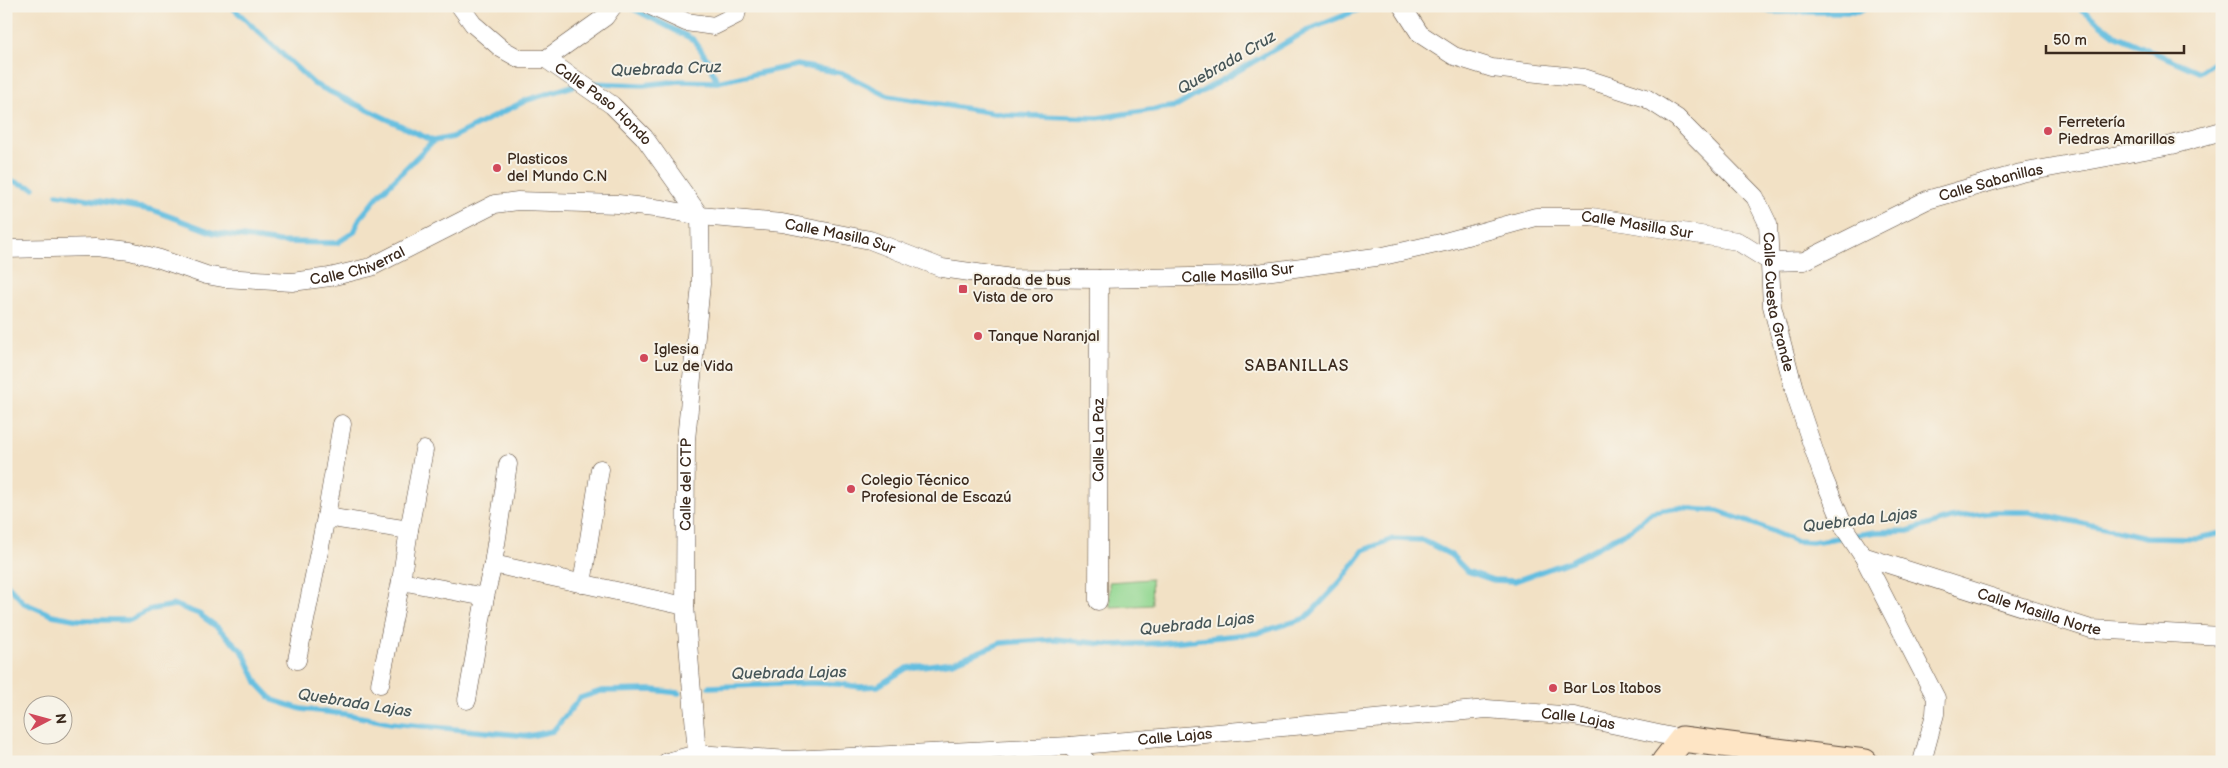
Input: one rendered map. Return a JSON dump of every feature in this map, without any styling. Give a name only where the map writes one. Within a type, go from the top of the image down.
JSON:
[{"type":"main road","points":[[1664,762],[1682,739],[1865,762]]},
{"type":"street","name":"Calle Paso Hondo","points":[[460,6],[474,24],[502,49],[520,59],[546,59],[566,71],[612,105],[644,137],[700,216]]},
{"type":"street","points":[[651,6],[686,22],[714,26],[736,15],[738,6]]},
{"type":"street","name":"Calle Cuesta Grande","points":[[1402,6],[1420,34],[1454,56],[1492,68],[1584,78],[1646,98],[1677,118],[1755,197],[1768,224],[1772,306],[1797,400],[1822,474],[1845,529],[1862,556],[1936,698],[1935,714],[1922,762]]},
{"type":"street","points":[[546,59],[605,17],[613,7]]},
{"type":"street","name":"Calle Sabanillas","points":[[1771,262],[1804,261],[1927,200],[2021,172],[2172,145],[2222,131]]},
{"type":"street","name":"Calle Chiverral","points":[[6,249],[104,248],[130,251],[206,275],[223,278],[292,282],[330,277],[372,267],[495,204],[518,200],[618,204],[663,209],[700,216]]},
{"type":"street","name":"Calle Masilla Sur","points":[[700,216],[782,223],[843,234],[870,240],[942,268],[1012,278],[1099,279],[1235,276],[1383,256],[1445,242],[1536,217],[1592,217],[1737,241],[1771,262]]},
{"type":"street","name":"Calle del CTP","points":[[697,754],[685,606],[686,440],[701,284],[700,216]]},
{"type":"street","name":"Calle La Paz","points":[[1098,601],[1099,279]]},
{"type":"street","points":[[297,660],[326,517],[342,424]]},
{"type":"street","points":[[380,684],[401,581],[424,450]]},
{"type":"street","points":[[467,700],[485,597],[493,564],[508,464]]},
{"type":"street","points":[[582,584],[600,469]]},
{"type":"street","points":[[326,517],[410,530]]},
{"type":"street","name":"Calle Masilla Norte","points":[[1862,556],[2091,629],[2222,636]]},
{"type":"street","points":[[493,564],[685,606]]},
{"type":"street","points":[[401,581],[485,597]]},
{"type":"street","name":"Calle Lajas","points":[[667,762],[697,754],[790,760],[1070,746],[1487,709],[1574,716],[1682,739]]},
{"type":"street","points":[[1070,746],[1087,762]]},
{"type":"green space","points":[[1151,579],[1152,605],[1110,607],[1109,582]]},
{"type":"waterway","name":"Quebrada Cruz","points":[[231,6],[314,84],[433,141],[453,137],[527,100],[576,85]]},
{"type":"waterway","points":[[628,6],[694,40],[709,62],[717,82]]},
{"type":"waterway","name":"Quebrada Cruz","points":[[590,83],[643,85],[680,81],[717,82],[797,65],[842,73],[888,96],[1007,115],[1098,118],[1177,106],[1308,30],[1360,9],[1394,6]]},
{"type":"waterway","name":"Quebrada Cruz","points":[[1757,6],[1771,12],[1858,12],[1867,6]]},
{"type":"waterway","name":"Quebrada Cruz","points":[[2077,6],[2115,35],[2199,72],[2222,56]]},
{"type":"waterway","points":[[57,194],[153,210],[214,233],[279,242],[337,243],[354,232],[360,218],[379,195],[433,141]]},
{"type":"waterway","points":[[6,179],[34,188]]},
{"type":"waterway","name":"Quebrada Lajas","points":[[709,687],[811,683],[860,687],[878,686],[907,668],[953,662],[1001,643],[1055,639],[1112,645],[1161,643],[1258,633],[1306,618],[1341,581],[1364,550],[1393,539],[1423,540],[1451,555],[1467,571],[1493,580],[1515,581],[1571,561],[1632,529],[1652,512],[1677,508],[1718,511],[1795,541],[1812,542],[1875,532],[1908,531],[1951,518],[1994,512],[2030,512],[2146,537],[2198,538],[2222,533]]},
{"type":"waterway","name":"Quebrada Lajas","points":[[6,583],[24,603],[52,615],[79,620],[130,620],[152,609],[175,605],[199,614],[217,627],[243,652],[258,684],[273,700],[301,709],[345,714],[391,723],[529,736],[553,731],[580,698],[601,691],[653,690],[679,693]]},
{"type":"place","name":"Ferretería Piedras Amarillas","points":[[2048,131]]},
{"type":"place","name":"Plasticos del Mundo C.N","points":[[497,168]]},
{"type":"place","name":"Parada de bus Vista de oro","points":[[963,289]]},
{"type":"place","name":"Tanque Naranjal","points":[[978,336]]},
{"type":"place","name":"Iglesia Luz de Vida","points":[[644,358]]},
{"type":"place","name":"Colegio Técnico Profesional de Escazú","points":[[851,489]]},
{"type":"place","name":"Bar Los Itabos","points":[[1553,688]]},
{"type":"district","name":"SABANILLAS","points":[[1297,365]]}]
